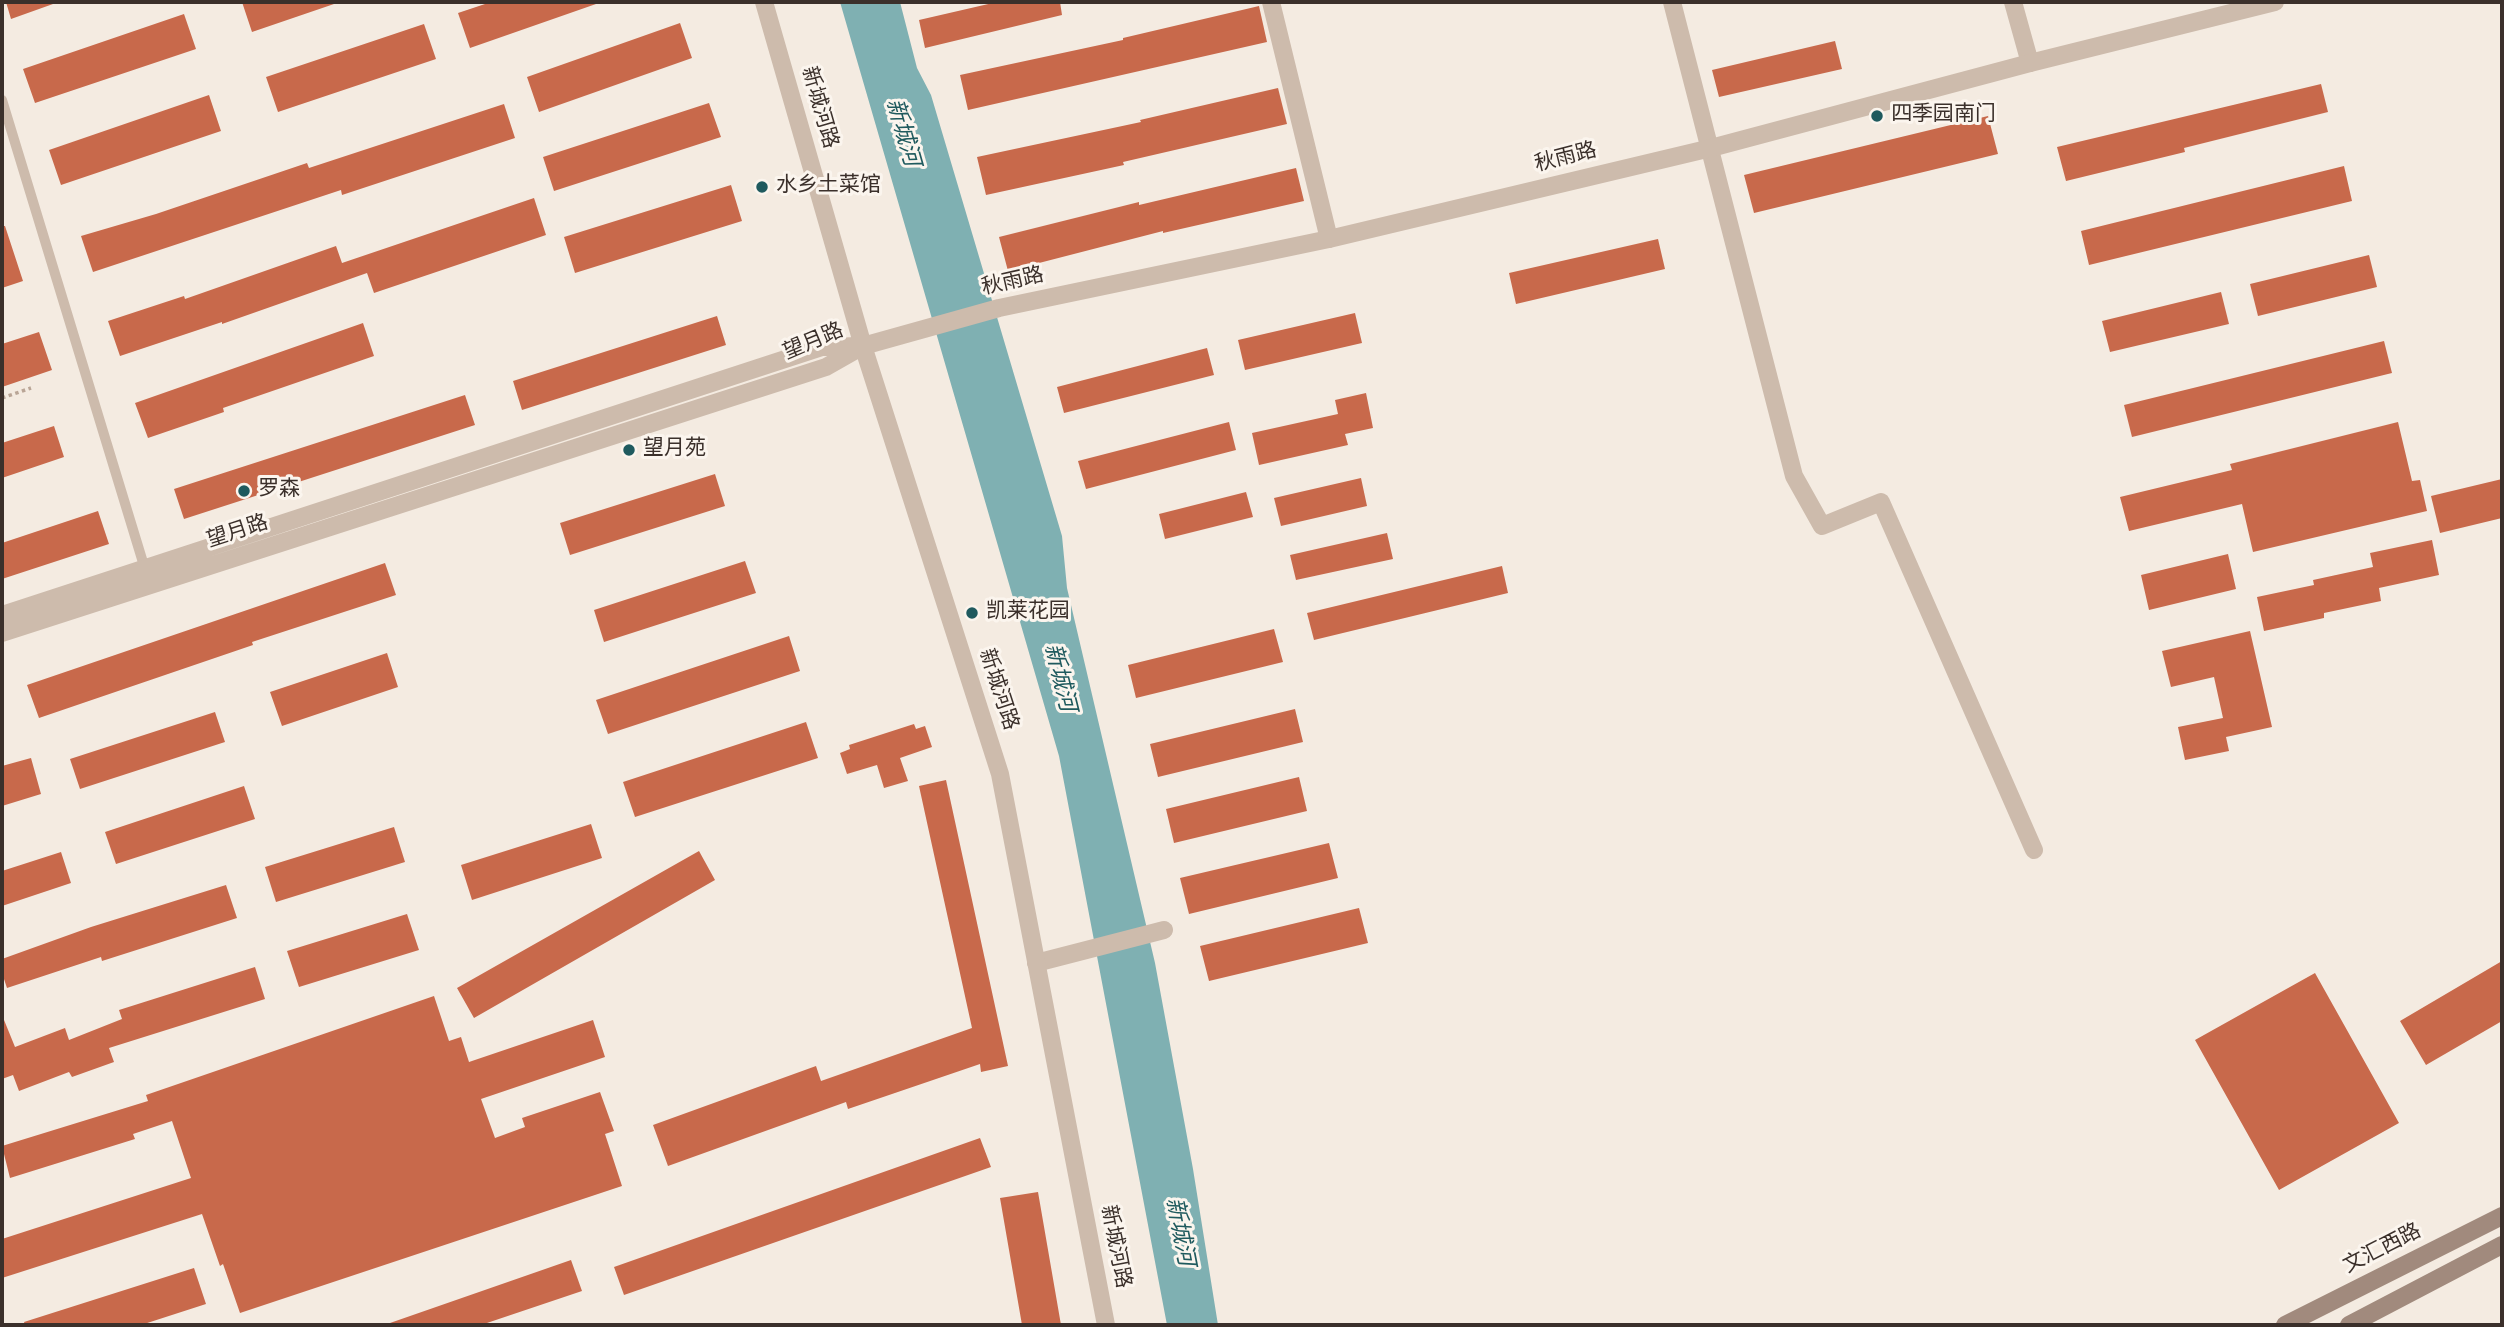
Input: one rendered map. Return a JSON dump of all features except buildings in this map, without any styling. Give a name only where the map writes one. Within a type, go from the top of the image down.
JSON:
[{"type":"main road","name":"文汇西路","points":[[2285,1325],[2502,1216]]},
{"type":"main road","points":[[2349,1325],[2502,1245]]},
{"type":"street","name":"新城河路","points":[[764,2],[863,346],[1000,774],[1106,1325]]},
{"type":"street","points":[[1271,2],[1329,239]]},
{"type":"street","points":[[1672,2],[1794,476],[1822,526],[1881,502],[2034,850]]},
{"type":"street","points":[[2013,2],[2030,63]]},
{"type":"street","name":"秋雨路","points":[[863,346],[999,308],[1329,239],[1711,148],[2030,63],[2276,2]]},
{"type":"street","name":"望月路","points":[[2,615],[822,347],[863,346]]},
{"type":"street","name":"望月路","points":[[2,633],[826,367],[863,346]]},
{"type":"street","points":[[1036,963],[1164,930]]},
{"type":"lane","points":[[2,100],[145,569]]},
{"type":"path","points":[[2,398],[31,388]]},
{"type":"water","name":"新城河","points":[[840,2],[900,2],[917,68],[931,95],[1062,536],[1067,588],[1155,963],[1193,1169],[1218,1325],[1167,1325],[1059,756]]},
{"type":"place","name":"四季园南门","points":[[1877,116]]},
{"type":"place","name":"水乡土菜馆","points":[[762,187]]},
{"type":"place","name":"望月苑","points":[[629,450]]},
{"type":"place","name":"罗森","points":[[244,491]]},
{"type":"place","name":"凯莱花园","points":[[972,613]]}]
